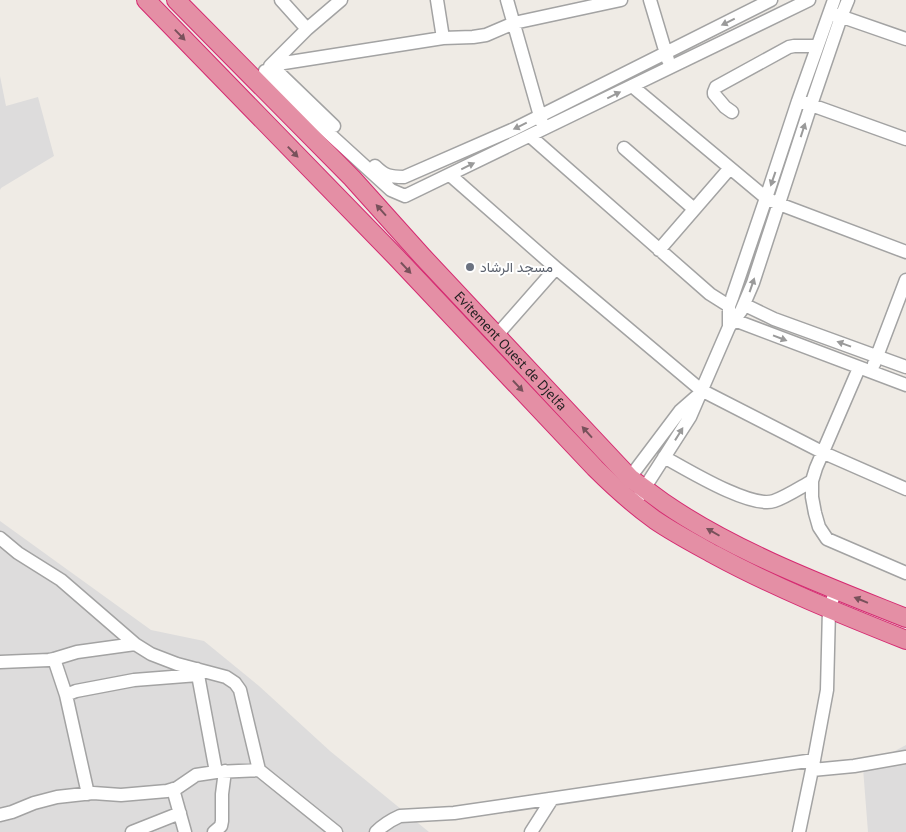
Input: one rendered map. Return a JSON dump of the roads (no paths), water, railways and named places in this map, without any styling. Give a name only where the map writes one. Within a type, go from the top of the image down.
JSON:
[{"type":"highway","points":[[146,0],[396,257],[594,468],[619,492],[657,521],[743,570],[829,609],[906,640]]},
{"type":"highway","name":"Evitement Ouest de Djelfa","points":[[176,0],[264,72],[352,178],[422,256],[630,478],[665,504],[719,536],[836,590],[906,618]]},
{"type":"street","points":[[280,0],[307,30]]},
{"type":"street","points":[[264,72],[341,0]]},
{"type":"street","points":[[437,0],[443,38]]},
{"type":"street","points":[[508,0],[543,129]]},
{"type":"street","points":[[264,72],[443,38],[486,35],[514,23],[621,0]]},
{"type":"street","points":[[650,0],[671,67]]},
{"type":"street","points":[[264,72],[391,190],[405,196],[809,0]]},
{"type":"street","points":[[732,324],[729,306],[817,46],[834,9],[848,0]]},
{"type":"street","points":[[264,72],[384,175],[404,177],[514,129],[764,2],[764,22]]},
{"type":"street","points":[[834,9],[906,39]]},
{"type":"street","points":[[634,504],[690,417],[732,324],[745,305],[811,105],[834,9]]},
{"type":"street","points":[[732,112],[714,94],[716,87],[789,47],[817,46]]},
{"type":"street","points":[[632,86],[766,198],[906,252]]},
{"type":"street","points":[[798,101],[906,139]]},
{"type":"street","points":[[530,136],[710,294],[729,306]]},
{"type":"street","points":[[624,148],[694,209]]},
{"type":"street","points":[[660,250],[730,168]]},
{"type":"street","points":[[450,175],[700,393],[824,453],[906,489]]},
{"type":"street","points":[[498,335],[556,268]]},
{"type":"street","points":[[906,280],[876,356],[865,370],[816,468],[812,481],[814,513],[819,527],[827,539],[906,572]]},
{"type":"street","points":[[745,305],[774,319],[906,367]]},
{"type":"street","points":[[732,324],[906,385]]},
{"type":"street","points":[[619,492],[680,411],[700,393]]},
{"type":"street","points":[[664,457],[722,488],[763,502],[774,502],[812,481]]},
{"type":"street","points":[[0,538],[18,553],[67,584],[135,644],[151,654],[197,672],[226,677],[234,682],[240,690],[259,770],[336,832]]},
{"type":"street","points":[[798,832],[827,690],[829,609],[836,590]]},
{"type":"street","points":[[0,662],[49,660],[77,652],[135,644]]},
{"type":"street","points":[[54,658],[66,695],[88,794]]},
{"type":"street","points":[[66,695],[76,691],[134,680],[197,672]]},
{"type":"street","points":[[197,672],[221,771],[222,821],[221,826],[214,832]]},
{"type":"street","points":[[376,832],[392,819],[400,816],[454,814],[696,778],[813,765],[854,766],[906,757]]},
{"type":"street","points":[[0,814],[12,812],[34,803],[57,797],[167,791],[177,788],[196,775],[221,771],[259,770]]},
{"type":"street","points":[[174,789],[185,832]]},
{"type":"street","points":[[531,832],[552,799]]},
{"type":"street","points":[[132,832],[180,813]]},
{"type":"place","name":"مسجد الرشاد","points":[[470,267]]}]
